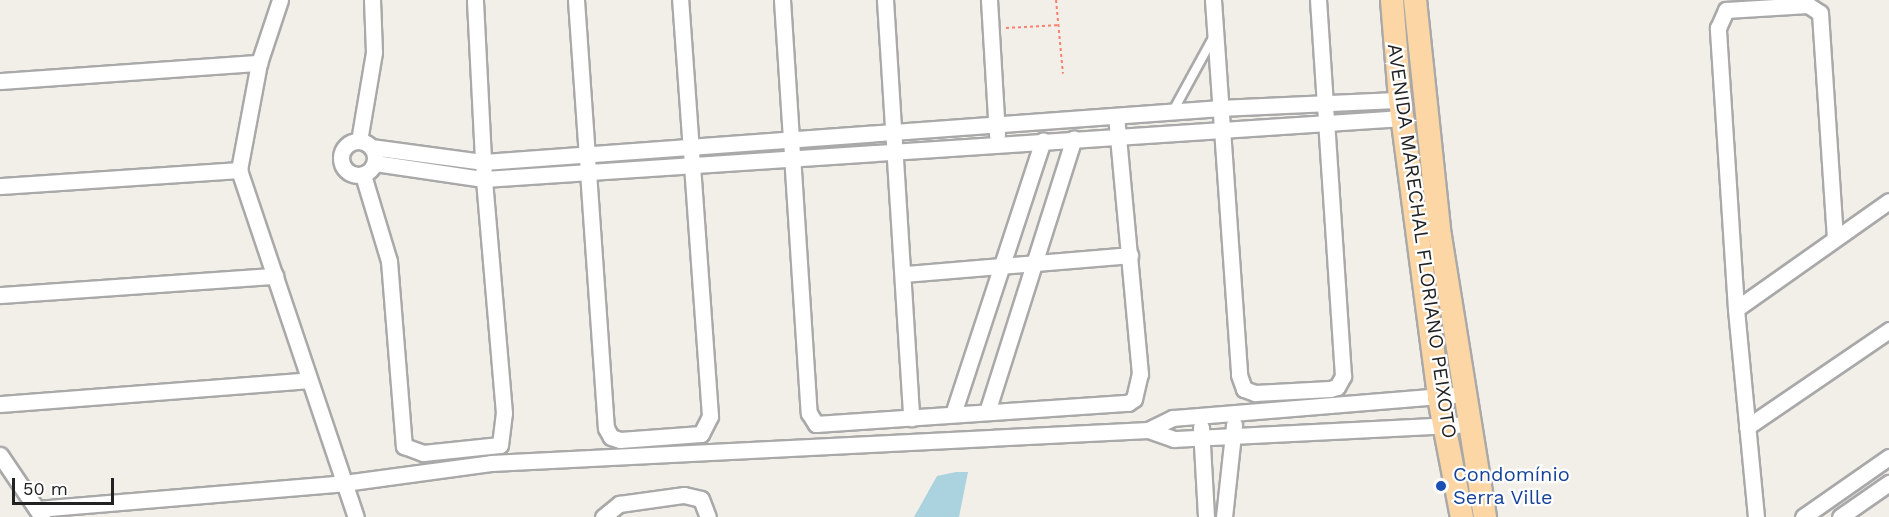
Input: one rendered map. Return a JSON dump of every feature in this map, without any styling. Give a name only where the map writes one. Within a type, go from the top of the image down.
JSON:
[{"type":"main road","name":"AVENIDA MARECHAL FLORIANO PEIXOTO","points":[[1392,0],[1401,109],[1439,398],[1462,517]]},
{"type":"main road","name":"AVENIDA MARECHAL FLORIANO PEIXOTO","points":[[1415,0],[1452,312],[1485,517]]},
{"type":"main road","points":[[1396,51],[1421,51]]},
{"type":"main road","points":[[1430,321],[1452,312]]},
{"type":"street","points":[[280,0],[259,63],[238,170],[356,517]]},
{"type":"street","points":[[372,0],[374,52],[365,144],[375,163]]},
{"type":"street","points":[[363,175],[389,261],[404,446],[423,453],[494,448],[503,439],[504,413],[484,179],[475,0]]},
{"type":"street","points":[[576,0],[606,428],[611,437],[620,440],[701,434],[708,425],[680,0]]},
{"type":"street","points":[[782,0],[809,413],[816,424],[1128,404],[1134,399],[1140,374],[1120,134],[1116,116]]},
{"type":"street","points":[[885,0],[905,274],[911,418]]},
{"type":"street","points":[[989,0],[997,142]]},
{"type":"street","points":[[1213,0],[1240,383],[1255,393],[1330,389],[1340,383],[1343,365],[1318,0]]},
{"type":"street","points":[[1756,517],[1736,309],[1718,28],[1726,10],[1808,5],[1820,13],[1835,238]]},
{"type":"street","points":[[0,81],[259,63]]},
{"type":"street","points":[[375,163],[484,179],[588,171],[690,158],[792,141],[894,132],[1221,108],[1325,104],[1401,109]]},
{"type":"street","points":[[375,163],[363,175],[352,175],[341,163],[345,147],[365,144],[484,162],[587,154],[793,159],[997,142],[1327,120],[1401,109]]},
{"type":"street","points":[[987,412],[1074,138]]},
{"type":"street","points":[[953,414],[1043,140]]},
{"type":"street","points":[[0,186],[238,170]]},
{"type":"street","points":[[1736,309],[1889,201]]},
{"type":"street","points":[[905,274],[1002,264],[1130,255]]},
{"type":"street","points":[[0,294],[275,276]]},
{"type":"street","points":[[1747,428],[1889,330]]},
{"type":"street","points":[[0,404],[309,380]]},
{"type":"street","points":[[1148,430],[1173,418],[1439,398],[1465,394]]},
{"type":"street","points":[[1224,517],[1234,434],[1233,413]]},
{"type":"street","points":[[1200,415],[1206,517]]},
{"type":"street","points":[[0,455],[40,513],[344,483],[534,460],[1148,430],[1174,439],[1234,434],[1446,427],[1470,424]]},
{"type":"street","points":[[1803,517],[1889,457]]},
{"type":"street","points":[[1840,517],[1889,483]]},
{"type":"street","points":[[603,517],[619,504],[684,495],[701,498],[708,517]]},
{"type":"lane","points":[[1173,111],[1215,34]]},
{"type":"path","points":[[1056,0],[1063,74]]},
{"type":"path","points":[[1005,28],[1060,25]]},
{"type":"water","points":[[968,472],[959,517],[914,517],[937,476]]},
{"type":"place","name":"Condomínio Serra Ville","points":[[1441,486]]}]
